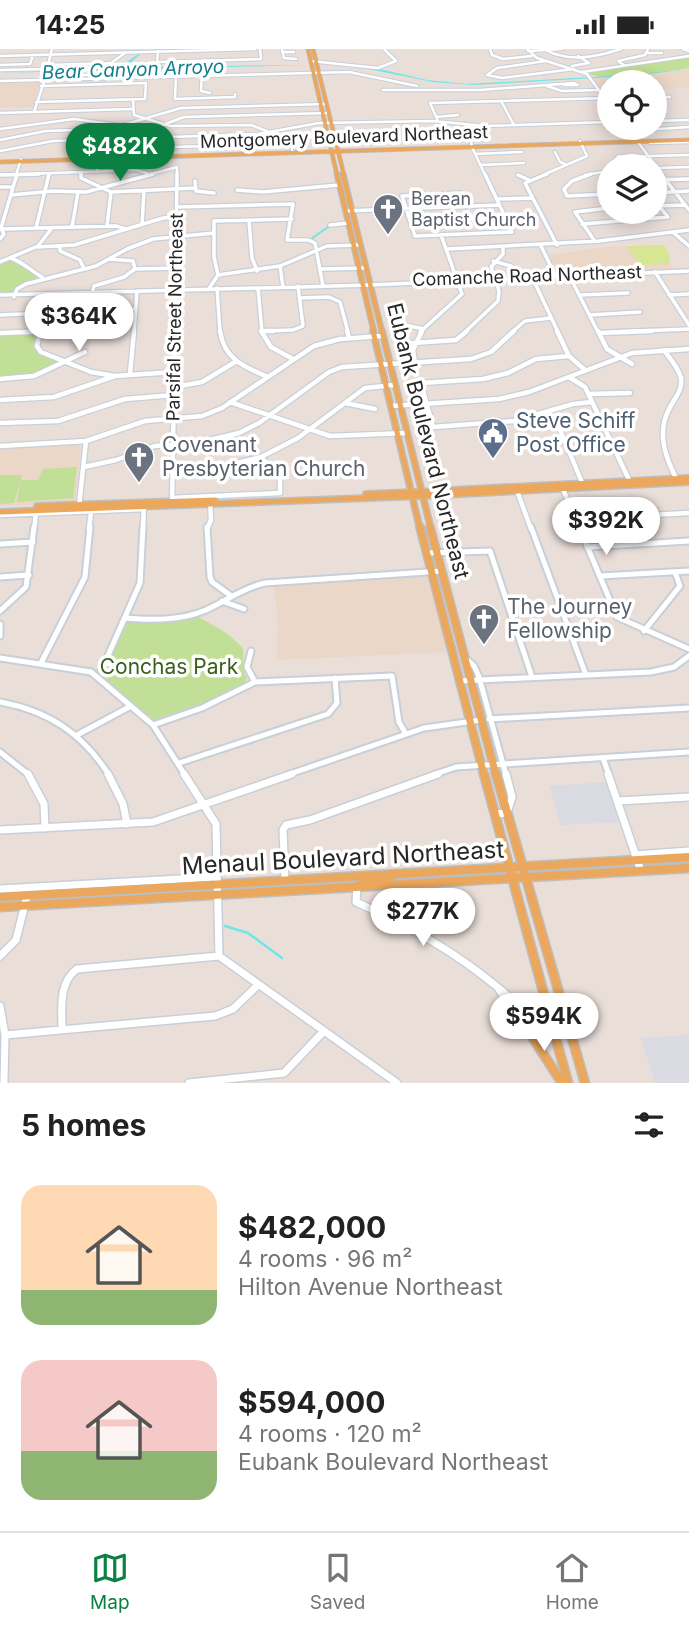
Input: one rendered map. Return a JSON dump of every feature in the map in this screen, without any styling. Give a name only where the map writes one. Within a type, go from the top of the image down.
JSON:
[{"type":"main road","name":"Eubank Boulevard Northeast","points":[[307,49],[327,135],[334,150],[370,284],[381,364],[469,720],[568,1083]]},
{"type":"main road","name":"Eubank Boulevard Northeast","points":[[313,49],[329,113],[339,184],[362,284],[389,364],[437,553],[466,659],[475,680],[507,813],[585,1083]]},
{"type":"main road","name":"Montgomery Boulevard Northeast","points":[[0,161],[689,140]]},
{"type":"main road","name":"Montgomery Boulevard Northeast","points":[[636,141],[689,140]]},
{"type":"main road","name":"Montgomery Boulevard Northeast","points":[[248,153],[334,150]]},
{"type":"main road","points":[[273,153],[292,151]]},
{"type":"main road","points":[[0,512],[689,480]]},
{"type":"main road","name":"Menaul Boulevard Northeast","points":[[216,885],[285,891],[358,887],[510,868],[636,858],[689,857]]},
{"type":"main road","name":"Menaul Boulevard Northeast","points":[[0,907],[26,900],[285,880],[400,874],[426,878],[513,879],[689,868]]},
{"type":"main road","points":[[358,887],[366,881],[384,880],[400,874]]},
{"type":"main road","name":"Menaul Boulevard Northeast","points":[[0,897],[26,900]]},
{"type":"main road","points":[[531,944],[545,943]]},
{"type":"main road","points":[[518,1015],[562,1083]]},
{"type":"street","points":[[47,67],[52,49]]},
{"type":"street","points":[[0,56],[257,49],[261,59],[150,62]]},
{"type":"street","points":[[311,63],[378,68],[396,61],[382,49]]},
{"type":"street","points":[[490,49],[492,55],[497,58],[533,56],[574,69],[589,77],[597,87]]},
{"type":"street","points":[[528,50],[562,49]]},
{"type":"street","points":[[545,50],[560,57],[621,49]]},
{"type":"street","points":[[683,49],[689,51]]},
{"type":"street","points":[[528,50],[533,56]]},
{"type":"street","points":[[157,62],[158,51]]},
{"type":"street","points":[[295,52],[282,51],[284,58],[296,59]]},
{"type":"street","points":[[624,65],[619,60],[648,51],[662,53]]},
{"type":"street","points":[[0,67],[111,63],[126,52]]},
{"type":"street","points":[[0,67],[30,64],[33,55]]},
{"type":"street","points":[[569,68],[589,63],[578,56]]},
{"type":"street","points":[[582,72],[689,56]]},
{"type":"street","points":[[546,61],[497,68],[487,75],[502,78],[574,69]]},
{"type":"street","points":[[334,70],[336,79]]},
{"type":"street","points":[[0,81],[319,73],[334,70],[372,75],[417,86]]},
{"type":"street","points":[[34,112],[45,77],[202,72],[201,91],[210,93],[211,98]]},
{"type":"street","points":[[365,79],[372,75]]},
{"type":"street","points":[[176,77],[175,99],[235,97],[234,94]]},
{"type":"street","points":[[36,102],[145,99],[146,83],[41,86]]},
{"type":"street","points":[[383,90],[402,92],[564,85]]},
{"type":"street","points":[[547,86],[562,91],[597,90]]},
{"type":"street","points":[[463,90],[460,96],[463,102]]},
{"type":"street","points":[[110,100],[111,95]]},
{"type":"street","points":[[72,101],[73,96]]},
{"type":"street","points":[[437,119],[430,103],[597,98]]},
{"type":"street","points":[[133,100],[132,114],[161,124],[175,127],[251,125],[269,132]]},
{"type":"street","points":[[500,101],[513,125]]},
{"type":"street","points":[[0,140],[36,132],[105,129],[181,108],[326,104]]},
{"type":"street","points":[[0,113],[132,109]]},
{"type":"street","points":[[135,156],[140,132],[191,117],[329,113]]},
{"type":"street","points":[[0,151],[63,140],[246,135],[325,123],[437,119],[458,114]]},
{"type":"street","points":[[437,119],[474,125],[597,122]]},
{"type":"street","points":[[0,128],[37,122],[93,120],[119,125]]},
{"type":"street","points":[[667,121],[689,120]]},
{"type":"street","points":[[465,206],[460,194],[402,195],[415,236],[512,232],[471,146],[477,135],[474,125]]},
{"type":"street","points":[[667,128],[689,127]]},
{"type":"street","points":[[63,140],[65,130]]},
{"type":"street","points":[[292,151],[290,141],[333,134]]},
{"type":"street","points":[[246,135],[248,153]]},
{"type":"street","points":[[636,141],[646,154]]},
{"type":"street","points":[[650,143],[680,141],[685,148]]},
{"type":"street","points":[[557,245],[525,184],[587,156],[580,142]]},
{"type":"street","points":[[656,143],[661,149]]},
{"type":"street","points":[[136,148],[247,145]]},
{"type":"street","points":[[475,154],[522,152]]},
{"type":"street","points":[[555,152],[560,162],[567,165]]},
{"type":"street","points":[[667,156],[689,155]]},
{"type":"street","points":[[97,171],[100,158]]},
{"type":"street","points":[[0,239],[4,234],[1,228],[3,214],[21,160]]},
{"type":"street","points":[[480,165],[524,163]]},
{"type":"street","name":"Parsifal Street Northeast","points":[[148,174],[173,167],[178,169],[172,502]]},
{"type":"street","points":[[667,168],[689,167]]},
{"type":"street","points":[[0,175],[136,170],[148,174]]},
{"type":"street","points":[[81,172],[81,178],[111,192],[195,188],[199,192],[214,193]]},
{"type":"street","points":[[597,172],[569,183],[564,189],[567,196],[597,195]]},
{"type":"street","points":[[36,228],[49,173]]},
{"type":"street","points":[[0,199],[45,192],[78,193],[148,174]]},
{"type":"street","points":[[518,175],[529,180]]},
{"type":"street","points":[[667,180],[689,179]]},
{"type":"street","points":[[195,181],[195,188]]},
{"type":"street","points":[[667,181],[689,210]]},
{"type":"street","points":[[237,190],[293,190],[313,185],[339,184]]},
{"type":"street","points":[[0,187],[13,187]]},
{"type":"street","points":[[142,224],[144,191]]},
{"type":"street","points":[[667,192],[689,191]]},
{"type":"street","points":[[107,226],[111,192]]},
{"type":"street","points":[[72,227],[78,193]]},
{"type":"street","points":[[497,199],[532,198]]},
{"type":"street","points":[[177,207],[291,204],[294,207],[286,240],[308,240],[315,243],[323,286]]},
{"type":"street","points":[[345,211],[499,205]]},
{"type":"street","points":[[667,206],[685,205]]},
{"type":"street","points":[[594,240],[575,212],[597,209]]},
{"type":"street","points":[[37,247],[80,244],[142,224],[177,217]]},
{"type":"street","points":[[411,222],[505,218]]},
{"type":"street","points":[[209,289],[218,275],[214,257],[214,221],[292,219]]},
{"type":"street","points":[[249,220],[252,258],[257,271]]},
{"type":"street","points":[[330,225],[348,223]]},
{"type":"street","points":[[582,224],[597,223]]},
{"type":"street","points":[[1,228],[107,226],[125,229]]},
{"type":"street","points":[[2,260],[37,247],[50,237],[52,228]]},
{"type":"street","points":[[447,249],[557,245],[689,230]]},
{"type":"street","points":[[15,296],[19,288],[42,277],[84,269],[133,246],[177,235],[214,233]]},
{"type":"street","points":[[674,233],[688,246]]},
{"type":"street","points":[[415,363],[413,343],[424,329],[459,299],[462,290],[441,235]]},
{"type":"street","points":[[218,275],[280,266],[317,249],[360,245]]},
{"type":"street","points":[[60,246],[60,251],[80,260],[84,269]]},
{"type":"street","points":[[541,246],[556,276]]},
{"type":"street","points":[[413,343],[450,342],[463,336],[497,304],[500,290],[490,271],[493,261],[503,254],[503,247]]},
{"type":"street","points":[[287,256],[294,259]]},
{"type":"street","points":[[11,258],[29,265],[33,272],[42,277]]},
{"type":"street","points":[[109,259],[133,261],[135,269]]},
{"type":"street","points":[[493,261],[511,266]]},
{"type":"street","points":[[280,266],[283,287]]},
{"type":"street","points":[[92,293],[94,286],[124,277],[135,269],[176,268]]},
{"type":"street","points":[[320,269],[365,268]]},
{"type":"street","name":"Comanche Road Northeast","points":[[0,296],[323,286],[689,270]]},
{"type":"street","points":[[599,333],[689,327],[655,272]]},
{"type":"street","points":[[569,275],[607,349],[632,364]]},
{"type":"street","points":[[532,277],[569,356],[585,370]]},
{"type":"street","points":[[262,331],[302,327],[298,286]]},
{"type":"street","points":[[258,288],[262,331],[268,346],[293,359]]},
{"type":"street","points":[[217,289],[221,345],[235,362],[268,377]]},
{"type":"street","points":[[130,374],[137,292]]},
{"type":"street","points":[[580,295],[628,293]]},
{"type":"street","points":[[669,295],[689,294]]},
{"type":"street","points":[[300,298],[326,297],[338,300],[343,308],[349,338]]},
{"type":"street","points":[[0,315],[135,309]]},
{"type":"street","points":[[0,333],[93,329],[96,311]]},
{"type":"street","points":[[680,311],[689,311]]},
{"type":"street","points":[[590,315],[640,312]]},
{"type":"street","points":[[84,467],[116,460],[155,446],[228,437],[248,429],[333,370],[356,365],[462,360],[483,356],[528,320],[551,318]]},
{"type":"street","points":[[405,325],[424,329]]},
{"type":"street","points":[[40,332],[38,348],[91,372],[115,376]]},
{"type":"street","points":[[511,335],[518,336]]},
{"type":"street","points":[[0,446],[86,441],[135,423],[202,416],[230,402],[314,346],[349,338],[379,336]]},
{"type":"street","points":[[391,406],[499,399],[638,352],[689,349]]},
{"type":"street","points":[[664,350],[681,378],[676,396],[664,419],[662,432],[664,450],[677,480]]},
{"type":"street","points":[[0,379],[34,376],[85,352]]},
{"type":"street","points":[[569,356],[536,359],[491,377],[421,383],[433,426],[495,423],[592,402]]},
{"type":"street","points":[[355,357],[356,365]]},
{"type":"street","points":[[174,387],[202,382],[235,362]]},
{"type":"street","points":[[0,400],[54,397],[115,376],[174,372]]},
{"type":"street","points":[[569,377],[583,386],[588,394],[630,483]]},
{"type":"street","points":[[172,472],[216,468],[261,457],[290,443],[365,388],[394,385]]},
{"type":"street","points":[[588,394],[630,393]]},
{"type":"street","points":[[0,423],[58,421],[125,399],[174,395]]},
{"type":"street","points":[[230,402],[330,436],[406,433]]},
{"type":"street","points":[[345,403],[374,409]]},
{"type":"street","points":[[545,414],[560,430],[583,485]]},
{"type":"street","points":[[601,419],[618,419]]},
{"type":"street","points":[[79,507],[86,441]]},
{"type":"street","points":[[172,502],[277,494],[282,488],[278,474],[261,457]]},
{"type":"street","points":[[562,487],[617,617],[689,649]]},
{"type":"street","points":[[516,489],[586,675]]},
{"type":"street","points":[[210,502],[211,520],[207,527],[210,577],[212,582],[230,595]]},
{"type":"street","points":[[0,512],[91,512],[144,506],[142,571],[137,593],[106,660],[107,664]]},
{"type":"street","points":[[41,663],[85,577],[91,512]]},
{"type":"street","points":[[575,519],[689,513]]},
{"type":"street","points":[[0,611],[26,587],[36,514]]},
{"type":"street","points":[[587,547],[689,541]]},
{"type":"street","points":[[0,544],[33,543]]},
{"type":"street","points":[[428,554],[490,551],[532,677]]},
{"type":"street","points":[[125,618],[155,620],[192,616],[230,595],[255,585],[279,581],[442,571]]},
{"type":"street","points":[[600,576],[689,571]]},
{"type":"street","points":[[644,631],[680,586],[675,572]]},
{"type":"street","points":[[0,577],[29,575]]},
{"type":"street","points":[[222,601],[244,609]]},
{"type":"street","points":[[0,624],[0,636]]},
{"type":"street","points":[[251,651],[247,655],[247,671],[254,682]]},
{"type":"street","points":[[460,681],[651,672],[674,667],[689,656]]},
{"type":"street","points":[[0,658],[91,672],[153,725],[180,763],[216,824],[219,956]]},
{"type":"street","points":[[153,725],[202,708],[254,682],[392,676],[398,722],[406,734]]},
{"type":"street","points":[[180,763],[335,710],[338,705],[335,678]]},
{"type":"street","points":[[0,702],[34,708],[63,723],[77,735],[96,756],[122,798],[126,806],[127,824]]},
{"type":"street","points":[[77,735],[131,706]]},
{"type":"street","points":[[0,831],[153,822],[440,724],[469,720],[689,708]]},
{"type":"street","points":[[0,752],[29,776],[43,796],[47,811],[45,828]]},
{"type":"street","points":[[285,891],[283,830],[286,825],[310,820],[456,768],[689,752]]},
{"type":"street","points":[[603,758],[641,871]]},
{"type":"street","points":[[618,801],[689,797]]},
{"type":"street","points":[[495,814],[507,813]]},
{"type":"street","points":[[636,858],[689,851]]},
{"type":"street","points":[[0,889],[216,885]]},
{"type":"street","points":[[358,887],[356,902],[433,937],[478,969],[530,1016],[550,1019]]},
{"type":"street","points":[[0,956],[16,940],[26,900]]},
{"type":"street","points":[[62,1030],[65,981],[69,973],[78,969],[219,956],[397,1083]]},
{"type":"street","points":[[5,1035],[225,1014],[258,985]]},
{"type":"street","points":[[496,985],[518,1015],[527,1021],[566,1017]]},
{"type":"street","points":[[0,1006],[5,1035],[4,1083]]},
{"type":"street","points":[[189,1083],[284,1073],[324,1031]]},
{"type":"shaded area","points":[[689,69],[689,88],[667,89],[667,72]]},
{"type":"shaded area","points":[[40,82],[33,107],[0,108],[0,83]]},
{"type":"shaded area","points":[[441,127],[447,142],[426,141],[424,134],[368,136],[366,129]]},
{"type":"shaded area","points":[[664,245],[673,269],[557,273],[549,255],[606,247]]},
{"type":"shaded area","points":[[81,446],[75,503],[0,506],[0,448]]},
{"type":"shaded area","points":[[428,575],[448,652],[277,660],[278,626],[274,585]]},
{"type":"shaded area","points":[[607,782],[621,822],[561,825],[549,786]]},
{"type":"shaded area","points":[[689,1035],[689,1083],[655,1083],[641,1038]]},
{"type":"green space","points":[[689,57],[689,68],[667,71],[600,70]]},
{"type":"green space","points":[[597,70],[597,76],[595,76],[586,72]]},
{"type":"green space","points":[[664,245],[670,256],[669,264],[640,265],[627,246]]},
{"type":"green space","points":[[9,260],[30,269],[38,277],[11,294],[0,294],[0,264]]},
{"type":"green space","points":[[35,333],[33,347],[37,352],[56,360],[55,363],[32,374],[0,377],[0,335]]},
{"type":"green space","points":[[77,467],[73,498],[17,502],[20,481],[14,503],[0,504],[0,475],[22,475],[21,480],[38,480],[43,469]]},
{"type":"green space","name":"Conchas Park","points":[[197,616],[228,634],[243,648],[244,672],[247,678],[244,684],[201,705],[153,720],[94,670],[116,666],[117,662],[111,655],[128,621]]},
{"type":"water","name":"Bear Canyon Arroyo","points":[[140,53],[125,67],[308,65],[0,73],[118,68]]},
{"type":"water","points":[[319,63],[375,68],[427,80],[467,84],[597,78],[473,85],[433,82],[363,68]]},
{"type":"waterway","points":[[311,239],[328,227]]},
{"type":"waterway","points":[[225,926],[248,933],[282,958]]},
{"type":"place","name":"Berean Baptist Church","points":[[388,236]]},
{"type":"place","name":"Steve Schiff Post Office","points":[[493,460]]},
{"type":"place","name":"Covenant Presbyterian Church","points":[[139,484]]},
{"type":"place","name":"The Journey Fellowship","points":[[484,646]]}]
